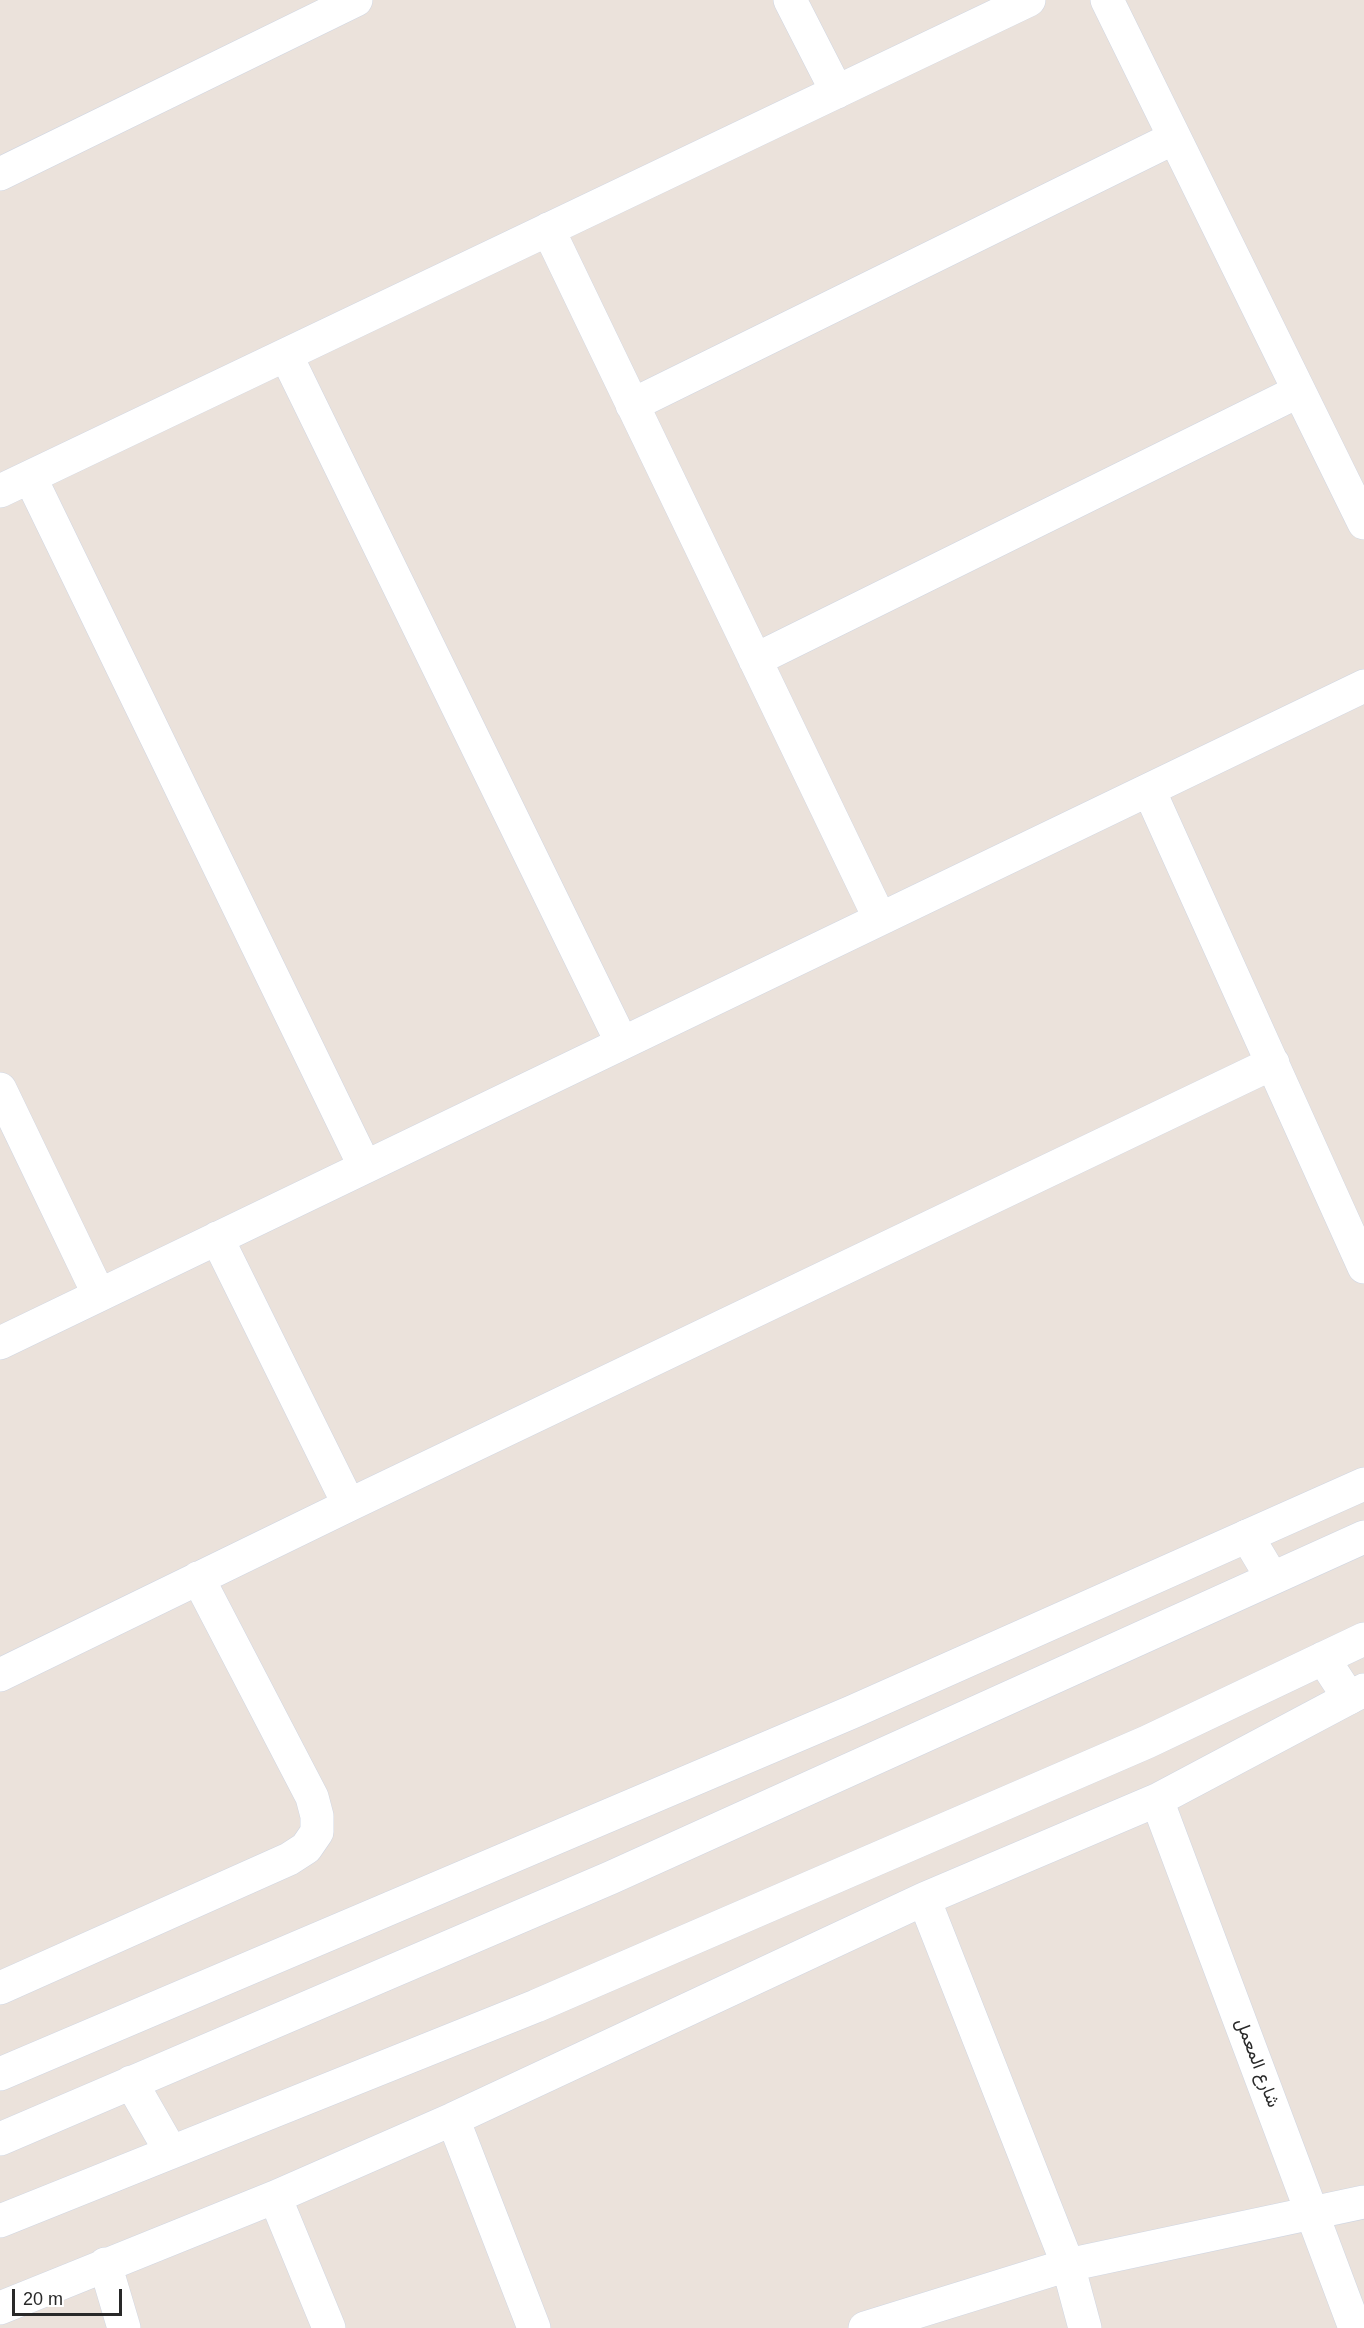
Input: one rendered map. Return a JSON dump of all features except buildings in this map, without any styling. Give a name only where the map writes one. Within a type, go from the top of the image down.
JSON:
[{"type":"street","points":[[0,174],[356,0]]},
{"type":"street","points":[[790,0],[837,92]]},
{"type":"street","points":[[0,491],[1029,0]]},
{"type":"street","points":[[1107,0],[1364,523]]},
{"type":"street","points":[[632,405],[1174,138]]},
{"type":"street","points":[[548,230],[880,919]]},
{"type":"street","points":[[286,355],[622,1043]]},
{"type":"street","points":[[755,660],[1299,391]]},
{"type":"street","points":[[30,477],[365,1167]]},
{"type":"street","points":[[0,1343],[1364,686]]},
{"type":"street","points":[[1149,790],[1364,1267]]},
{"type":"street","points":[[0,1675],[349,1505],[1273,1063]]},
{"type":"street","points":[[0,1089],[99,1295]]},
{"type":"street","points":[[217,1238],[349,1505]]},
{"type":"street","points":[[0,2074],[852,1712],[1364,1484]]},
{"type":"street","points":[[1247,1536],[1272,1578]]},
{"type":"street","points":[[0,2139],[610,1878],[1364,1537]]},
{"type":"street","points":[[0,1989],[290,1859],[306,1848],[317,1832],[318,1816],[312,1797],[198,1578]]},
{"type":"street","points":[[0,2221],[536,2006],[1147,1742],[1364,1639]]},
{"type":"street","points":[[0,2308],[275,2197],[453,2119],[924,1899],[1157,1800],[1356,1694],[1323,1658]]},
{"type":"street","name":"شارع المعمل","points":[[1157,1800],[1355,2328]]},
{"type":"street","points":[[924,1899],[1068,2265],[1085,2328]]},
{"type":"street","points":[[131,2082],[171,2151]]},
{"type":"street","points":[[453,2119],[534,2328]]},
{"type":"street","points":[[275,2197],[329,2328]]},
{"type":"street","points":[[865,2328],[1068,2265],[1364,2202]]},
{"type":"street","points":[[105,2264],[124,2328]]}]
